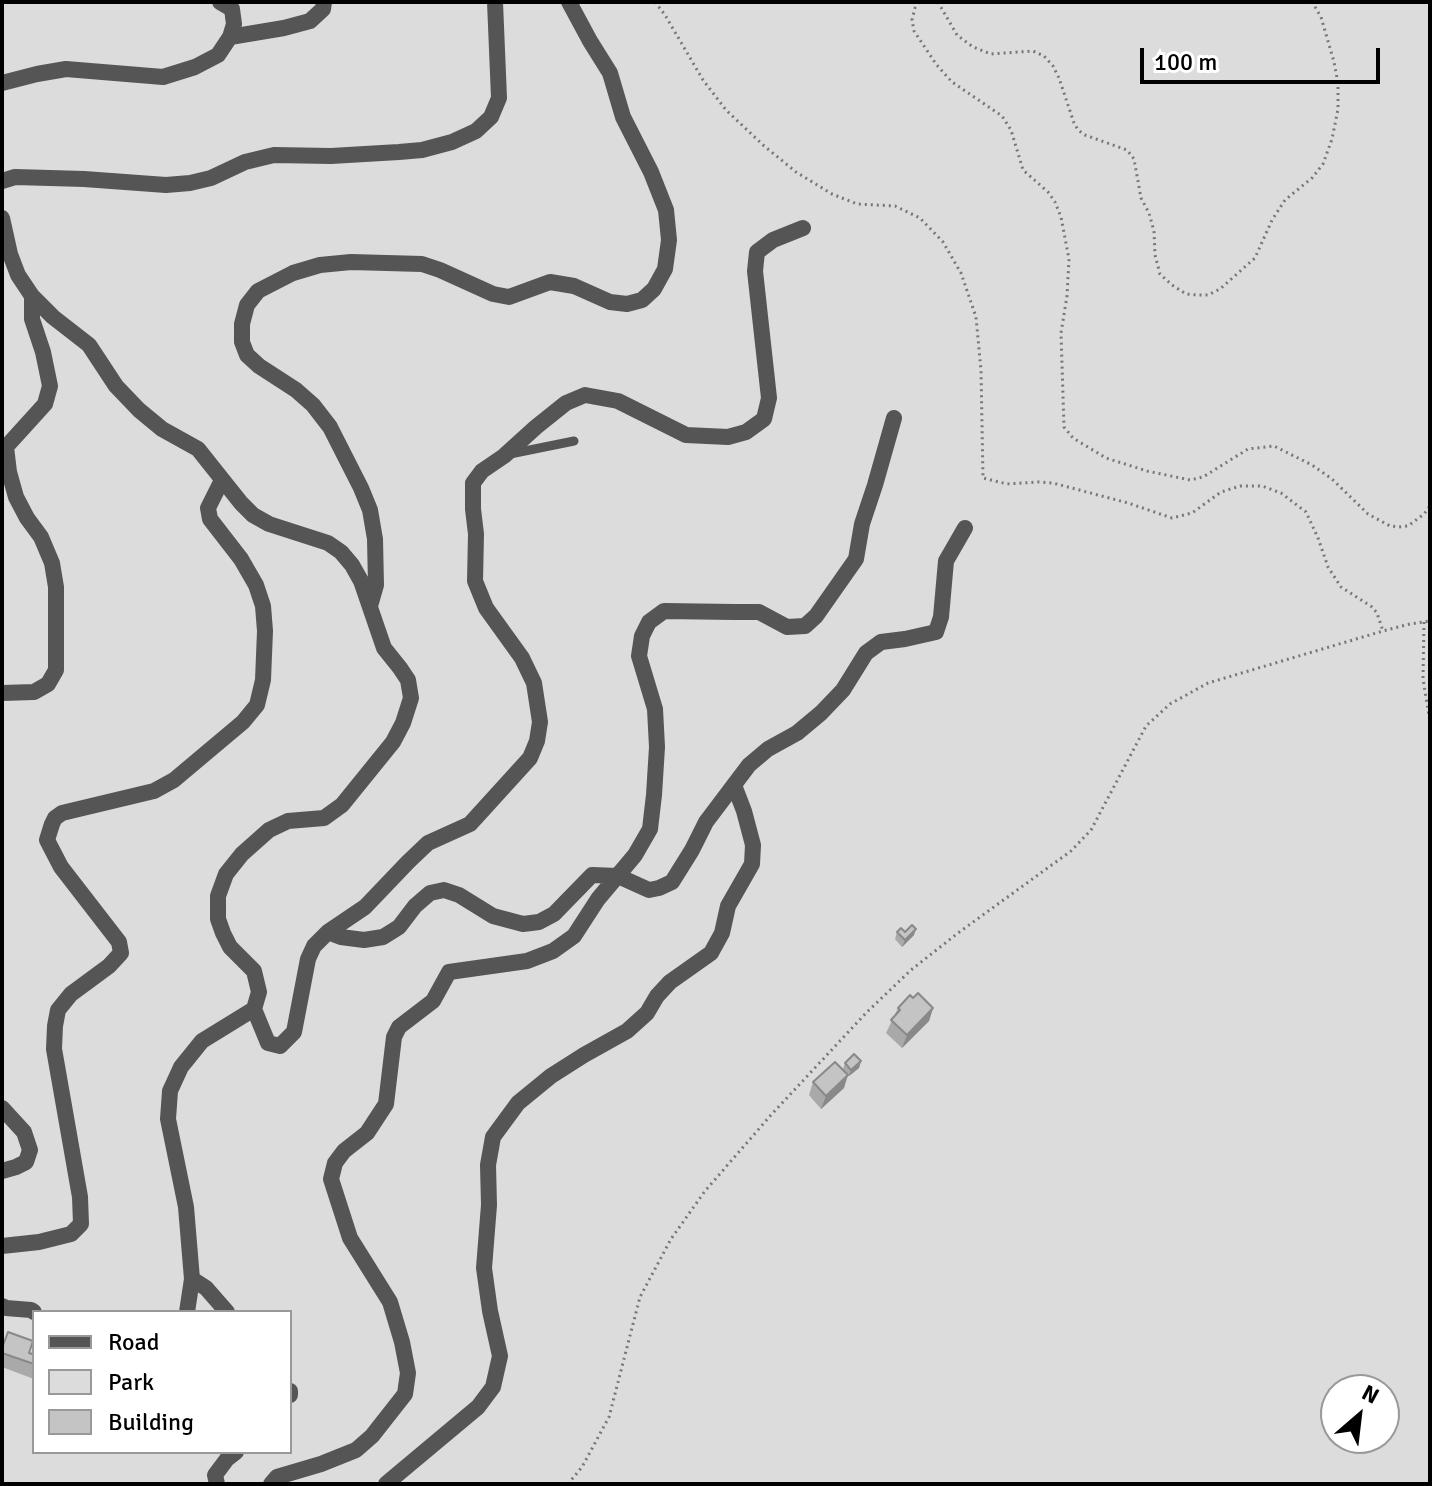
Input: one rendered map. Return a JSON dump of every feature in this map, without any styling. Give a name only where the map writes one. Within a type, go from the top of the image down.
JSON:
[{"type":"street","points":[[2,83],[66,69],[163,77],[195,67],[218,55],[230,37],[234,24],[232,9],[220,2]]},
{"type":"street","points":[[230,37],[310,21],[323,9],[324,2]]},
{"type":"street","points":[[2,181],[15,177],[166,185],[190,183],[211,178],[245,162],[274,155],[399,152],[452,142],[476,131],[491,117],[499,98],[495,2]]},
{"type":"street","points":[[370,606],[376,585],[375,539],[370,510],[330,427],[313,405],[247,355],[242,342],[242,324],[247,305],[258,291],[293,273],[320,265],[351,262],[422,264],[493,294],[509,297],[550,282],[574,286],[610,302],[627,304],[642,300],[654,289],[665,269],[669,240],[666,210],[623,117],[610,73],[569,2]]},
{"type":"street","points":[[2,218],[18,275],[32,296],[89,345],[116,386],[139,410],[162,429],[198,449],[253,515],[269,524],[328,543],[341,552],[361,581],[384,648],[408,680],[411,698],[393,742],[342,805],[324,818],[288,821],[269,830],[242,854],[226,874],[218,896],[218,919],[223,933],[230,947],[254,971],[259,992],[254,1009],[268,1043],[280,1046],[294,1032],[308,959],[314,946],[328,932],[365,907],[428,843],[470,824],[530,758],[537,741],[540,722],[534,683],[522,658],[486,608],[475,581],[473,483],[482,471],[566,403],[585,395],[618,401],[686,435],[728,437],[746,432],[764,419],[769,398],[757,296],[757,252],[773,240],[803,228]]},
{"type":"street","points":[[2,693],[34,692],[48,684],[56,670],[56,587],[52,563],[41,537],[16,497],[6,447],[45,404],[50,386],[32,319],[32,296]]},
{"type":"street","points":[[271,1484],[277,1477],[356,1450],[372,1436],[405,1394],[408,1373],[390,1302],[350,1238],[331,1179],[335,1163],[344,1151],[367,1133],[386,1104],[394,1037],[399,1027],[433,1001],[449,972],[527,961],[553,951],[574,936],[598,899],[635,855],[650,829],[657,747],[655,709],[639,656],[642,636],[649,622],[664,611],[759,612],[787,627],[805,626],[816,616],[856,559],[862,524],[894,418]]},
{"type":"street","points":[[2,1246],[71,1234],[81,1224],[80,1197],[54,1049],[55,1026],[58,1010],[71,994],[109,966],[121,953],[119,942],[61,867],[47,840],[52,824],[62,813],[154,791],[174,780],[243,722],[257,705],[263,680],[263,606],[256,585],[241,559],[210,519],[208,508],[222,480]]},
{"type":"street","points":[[328,932],[364,940],[383,937],[399,927],[430,893],[444,890],[459,895],[493,916],[523,924],[539,922],[554,914],[592,875],[618,876],[649,890],[672,882],[706,822],[749,765],[821,713],[843,690],[866,653],[881,642],[936,632],[941,617],[946,561],[965,528]]},
{"type":"street","points":[[386,1484],[478,1407],[493,1387],[500,1356],[484,1268],[489,1205],[488,1165],[493,1137],[518,1103],[551,1076],[627,1031],[647,1013],[670,982],[711,953],[722,933],[728,906],[752,864],[753,845],[734,785]]},
{"type":"street","points":[[187,1310],[192,1279],[186,1207],[168,1119],[170,1091],[181,1067],[202,1041],[254,1009]]},
{"type":"street","points":[[2,1108],[24,1132],[30,1150],[26,1162],[2,1171]]},
{"type":"street","points":[[192,1279],[206,1288],[225,1310]]},
{"type":"street","points":[[2,1306],[32,1312]]},
{"type":"street","points":[[217,1484],[215,1475],[233,1454]]},
{"type":"lane","points":[[504,456],[574,441]]},
{"type":"path","points":[[655,2],[703,80],[726,110],[763,145],[796,172],[832,194],[857,204],[895,206],[920,218],[943,242],[961,273],[976,317],[981,370],[983,478],[1007,484],[1053,483],[1172,518],[1192,513],[1221,492],[1240,486],[1262,486],[1281,493],[1306,512],[1328,567],[1341,587],[1372,607],[1383,631]]},
{"type":"path","points":[[919,2],[912,20],[914,31],[952,82],[1002,116],[1011,130],[1023,170],[1048,192],[1061,217],[1069,259],[1061,333],[1064,427],[1073,438],[1106,458],[1190,480],[1203,477],[1248,449],[1274,446],[1312,465],[1332,479],[1368,514],[1390,526],[1408,526],[1430,506]]},
{"type":"path","points":[[938,2],[957,35],[973,47],[991,54],[1033,51],[1044,56],[1059,78],[1078,130],[1127,150],[1134,159],[1141,198],[1154,231],[1160,274],[1186,294],[1208,295],[1220,289],[1255,258],[1272,220],[1285,200],[1312,178],[1323,164],[1332,139],[1338,109],[1338,83],[1321,17],[1312,2]]},
{"type":"path","points":[[568,1484],[582,1467],[609,1417],[640,1297],[671,1239],[705,1191],[866,1013],[911,970],[1071,851],[1091,830],[1146,726],[1170,704],[1208,683],[1383,631],[1430,621]]},
{"type":"path","points":[[1424,622],[1423,679],[1430,722]]},
{"type":"green space","points":[[2,2],[1430,2],[1430,1484],[2,1484]]},
{"type":"building","points":[[912,925],[916,929],[905,940],[897,932],[901,928],[905,932]]},
{"type":"building","points":[[918,993],[933,1008],[907,1035],[891,1020],[910,995],[913,998]]},
{"type":"building","points":[[854,1054],[861,1061],[851,1070],[845,1063]]},
{"type":"building","points":[[835,1062],[848,1075],[826,1096],[813,1082]]},
{"type":"building","points":[[8,1332],[32,1341],[29,1353],[32,1354],[32,1363],[2,1353]]}]
